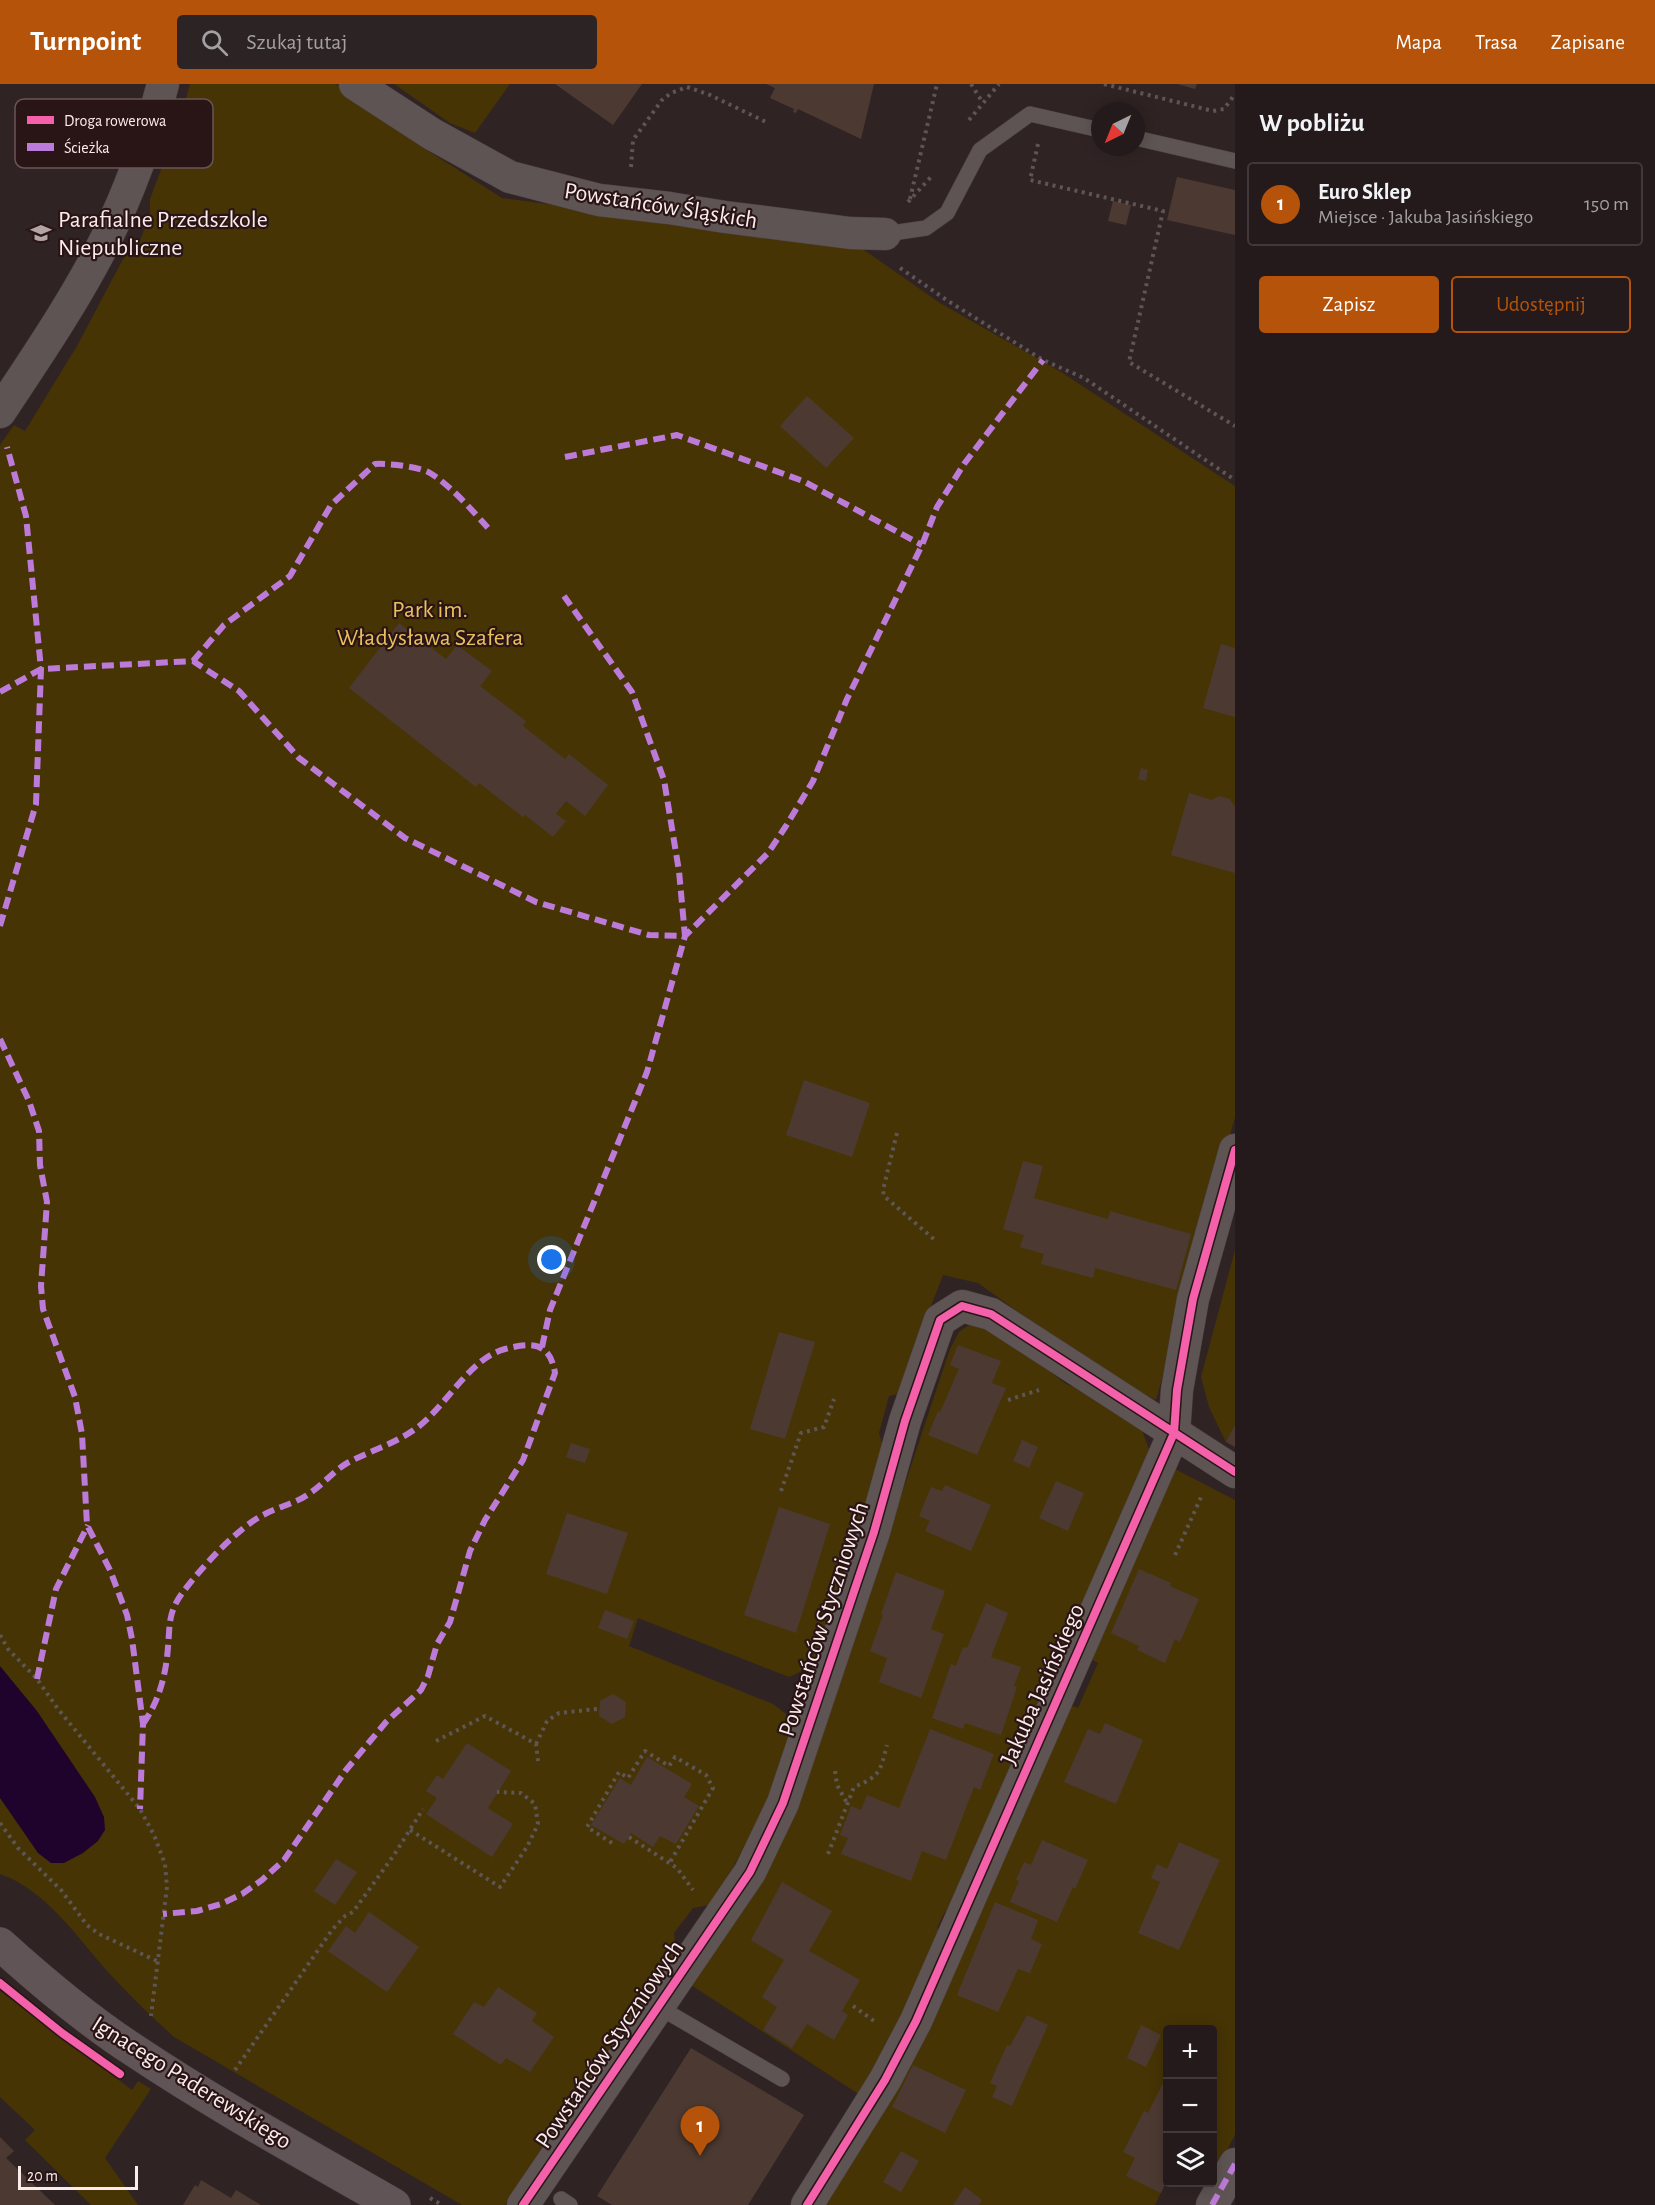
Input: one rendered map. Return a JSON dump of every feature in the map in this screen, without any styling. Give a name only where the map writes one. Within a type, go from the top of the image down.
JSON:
[{"type":"street","points":[[158,99],[163,84]]},
{"type":"street","name":"Powstańców Śląskich","points":[[355,84],[432,134],[510,177],[599,200],[850,233],[885,234]]},
{"type":"street","points":[[0,412],[61,318],[105,240],[127,193],[135,168]]},
{"type":"street","name":"Jakuba Jasińskiego","points":[[807,2205],[885,2080],[916,2021],[1174,1433],[1177,1390],[1193,1299],[1235,1150]]},
{"type":"street","name":"Powstańców Styczniowych","points":[[523,2205],[750,1872],[783,1803],[874,1532],[905,1421],[940,1320],[962,1306],[984,1311],[1226,1466]]},
{"type":"street","name":"Ignacego Paderewskiego","points":[[0,1944],[34,1974],[135,2051],[244,2118],[394,2205]]},
{"type":"street","points":[[1212,2205],[1235,2164]]},
{"type":"lane","points":[[885,234],[926,228],[947,213],[980,150],[1030,114],[1091,128]]},
{"type":"lane","points":[[1145,140],[1235,161]]},
{"type":"lane","points":[[657,2006],[782,2079]]},
{"type":"path","points":[[910,200],[937,84]]},
{"type":"path","points":[[971,84],[983,103]]},
{"type":"path","points":[[968,121],[999,84]]},
{"type":"path","points":[[1104,84],[1214,111],[1224,109],[1235,94]]},
{"type":"path","points":[[628,203],[633,140],[662,100],[671,93],[687,87],[710,95],[766,123]]},
{"type":"path","points":[[1044,117],[1030,180],[1163,211],[1129,362],[1235,426]]},
{"type":"path","points":[[904,207],[936,172]]},
{"type":"path","points":[[899,267],[948,301],[1043,360],[1084,378],[1235,480]]},
{"type":"path","points":[[897,1133],[883,1190],[884,1196],[936,1241]]},
{"type":"path","points":[[781,1491],[801,1433],[824,1427],[834,1399]]},
{"type":"path","points":[[1174,1555],[1226,1466]]},
{"type":"path","points":[[0,1635],[8,1649],[38,1679],[58,1709],[140,1809],[154,1835],[165,1864],[167,1887],[151,2019]]},
{"type":"path","points":[[538,1761],[536,1744],[547,1720],[559,1713],[597,1709]]},
{"type":"path","points":[[436,1741],[485,1716],[536,1744]]},
{"type":"path","points":[[828,1854],[854,1787],[872,1780],[878,1773],[887,1744]]},
{"type":"path","points":[[612,1843],[587,1827],[619,1772],[628,1778],[645,1751],[669,1766],[675,1757],[706,1775],[713,1788],[669,1864]]},
{"type":"path","points":[[834,1767],[837,1785],[847,1803]]},
{"type":"path","points":[[410,1830],[500,1887],[527,1847],[538,1824],[535,1804],[520,1793],[497,1792]]},
{"type":"path","points":[[229,2078],[333,1930],[345,1916],[353,1912],[394,1855],[423,1809]]},
{"type":"path","points":[[0,1823],[18,1848],[61,1890],[87,1925],[99,1934],[157,1961]]},
{"type":"path","points":[[628,1837],[677,1868]]},
{"type":"green space","name":"Park im. Władysława Szafera","points":[[190,84],[336,84],[416,143],[502,198],[857,245],[940,303],[1061,372],[1235,486],[1235,1117],[1156,1400],[1081,1357],[978,1283],[943,1275],[897,1394],[889,1396],[879,1433],[883,1447],[853,1569],[816,1664],[789,1677],[638,1618],[629,1646],[773,1704],[786,1714],[794,1729],[773,1792],[710,1905],[693,1908],[674,1933],[676,1953],[505,2205],[462,2205],[174,2037],[116,1981],[60,1916],[32,1891],[0,1874],[0,445],[14,425],[25,431],[77,346],[123,259],[139,243],[150,215],[150,199],[162,168],[213,168],[213,99],[186,99]]},
{"type":"green space","points":[[394,84],[510,84],[475,133],[450,123]]},
{"type":"green space","points":[[1235,1250],[1235,1447],[1226,1442],[1221,1432],[1209,1407],[1201,1377]]},
{"type":"green space","points":[[969,1325],[987,1326],[1007,1338],[1066,1384],[1077,1388],[1142,1430],[1153,1460],[1067,1654],[1052,1658],[1039,1689],[1047,1698],[967,1882],[943,1915],[937,1928],[944,1932],[860,2095],[688,1983],[889,1532],[950,1349],[959,1332]]},
{"type":"green space","points":[[1175,1469],[1235,1500],[1235,2134],[1217,2172],[1217,2025],[1163,2025],[1164,2187],[1155,2205],[821,2205],[1067,1704],[1078,1708],[1098,1663],[1089,1658]]},
{"type":"green space","points":[[0,1991],[132,2090],[138,2081],[151,2089],[105,2158],[138,2205],[91,2205],[25,2140],[35,2130],[0,2097]]},
{"type":"shaded area","points":[[0,1666],[37,1711],[95,1797],[104,1817],[105,1830],[98,1841],[83,1853],[64,1863],[51,1863],[38,1853],[0,1798]]},
{"type":"building","points":[[555,84],[642,84],[613,125]]},
{"type":"building","points":[[766,84],[874,84],[861,139],[798,109],[796,113],[793,112],[794,109],[770,98],[775,88]]},
{"type":"building","points":[[1177,84],[1197,84],[1195,89]]},
{"type":"building","points":[[1177,177],[1235,190],[1235,235],[1167,220]]},
{"type":"building","points":[[1113,201],[1131,205],[1126,225],[1108,221]]},
{"type":"building","points":[[807,396],[854,438],[826,468],[780,426]]},
{"type":"building","points":[[399,623],[446,659],[457,645],[492,671],[480,686],[526,721],[523,726],[565,759],[569,754],[608,785],[585,816],[566,801],[556,814],[566,821],[553,837],[479,783],[476,787],[349,688]]},
{"type":"building","points":[[1221,644],[1235,648],[1235,717],[1203,708]]},
{"type":"building","points":[[1141,768],[1148,770],[1146,781],[1138,779]]},
{"type":"building","points":[[1189,793],[1212,800],[1219,796],[1230,799],[1235,807],[1235,873],[1171,855]]},
{"type":"building","points":[[804,1080],[870,1103],[852,1157],[786,1135]]},
{"type":"building","points":[[1023,1161],[1043,1166],[1034,1198],[1108,1219],[1110,1211],[1191,1234],[1176,1290],[1095,1268],[1093,1278],[1041,1264],[1044,1254],[1020,1247],[1024,1235],[1003,1229]]},
{"type":"building","points":[[779,1332],[815,1342],[785,1439],[750,1429]]},
{"type":"building","points":[[958,1345],[1001,1361],[992,1383],[1006,1388],[977,1455],[928,1435],[959,1369],[950,1365]]},
{"type":"building","points":[[1235,1425],[1235,1447],[1226,1442]]},
{"type":"building","points":[[1022,1440],[1038,1447],[1029,1468],[1013,1461]]},
{"type":"building","points":[[571,1443],[590,1449],[585,1463],[566,1457]]},
{"type":"building","points":[[1056,1481],[1084,1493],[1068,1531],[1039,1518]]},
{"type":"building","points":[[945,1485],[991,1505],[971,1551],[925,1531],[930,1521],[919,1516],[931,1487],[942,1491]]},
{"type":"building","points":[[779,1507],[830,1524],[796,1633],[744,1615]]},
{"type":"building","points":[[567,1513],[628,1533],[607,1594],[546,1574]]},
{"type":"building","points":[[1139,1569],[1199,1599],[1180,1642],[1175,1639],[1165,1663],[1137,1650],[1139,1646],[1111,1633]]},
{"type":"building","points":[[896,1572],[945,1591],[931,1629],[944,1634],[921,1698],[879,1682],[887,1658],[870,1651]]},
{"type":"building","points":[[986,1603],[1008,1613],[991,1657],[1021,1667],[1014,1686],[1017,1687],[1001,1735],[965,1723],[963,1729],[932,1718],[951,1664],[956,1666],[963,1647],[967,1648]]},
{"type":"building","points":[[605,1610],[634,1621],[627,1639],[598,1628]]},
{"type":"building","points":[[613,1694],[626,1702],[625,1717],[612,1724],[599,1716],[600,1701]]},
{"type":"building","points":[[1105,1723],[1143,1740],[1116,1804],[1064,1782],[1088,1729],[1100,1734]]},
{"type":"building","points":[[930,1729],[994,1754],[980,1790],[974,1787],[946,1860],[922,1851],[911,1881],[841,1854],[848,1838],[840,1835],[851,1806],[861,1810],[867,1795],[899,1808]]},
{"type":"building","points":[[467,1743],[511,1771],[488,1808],[513,1824],[492,1857],[426,1814],[437,1798],[426,1791],[437,1775],[443,1779]]},
{"type":"building","points":[[647,1757],[692,1784],[684,1797],[699,1806],[676,1844],[660,1836],[653,1847],[631,1833],[624,1844],[591,1825],[620,1778],[631,1785]]},
{"type":"building","points":[[1042,1840],[1088,1860],[1057,1922],[1010,1902],[1024,1862],[1031,1865]]},
{"type":"building","points":[[1179,1842],[1220,1860],[1179,1950],[1138,1933],[1160,1882],[1151,1878],[1157,1864],[1167,1869]]},
{"type":"building","points":[[336,1859],[357,1872],[335,1905],[314,1891]]},
{"type":"building","points":[[782,1882],[832,1911],[809,1951],[860,1980],[842,2011],[848,2015],[834,2040],[807,2024],[792,2048],[763,2030],[777,2007],[762,1997],[784,1960],[751,1940]]},
{"type":"building","points":[[995,1902],[1038,1920],[1031,1939],[1042,1944],[1030,1973],[1018,1969],[998,2012],[957,1995]]},
{"type":"building","points":[[369,1912],[419,1947],[387,1992],[328,1951],[346,1926],[355,1933]]},
{"type":"building","points":[[498,1987],[537,2013],[532,2021],[554,2037],[530,2072],[506,2058],[501,2065],[453,2034],[474,2002],[484,2007]]},
{"type":"building","points":[[1027,2015],[1048,2025],[1012,2106],[992,2097],[997,2086],[990,2083],[1007,2045],[1010,2046]]},
{"type":"building","points":[[1141,2025],[1161,2035],[1146,2067],[1127,2058]]},
{"type":"building","points":[[691,2048],[804,2115],[748,2205],[612,2205],[597,2196]]},
{"type":"building","points":[[913,2065],[966,2090],[945,2133],[892,2107]]},
{"type":"building","points":[[1163,2083],[1164,2187],[1161,2193],[1126,2176],[1135,2158],[1123,2152],[1144,2111],[1148,2113]]},
{"type":"building","points":[[0,2137],[14,2151],[6,2158],[55,2205],[0,2205]]},
{"type":"building","points":[[901,2151],[919,2161],[901,2192],[883,2182]]},
{"type":"building","points":[[201,2180],[231,2198],[236,2190],[261,2205],[183,2205],[195,2185],[198,2187]]},
{"type":"building","points":[[965,2187],[982,2200],[979,2205],[953,2205]]},
{"type":"marked path","points":[[542,1347],[550,1310],[647,1072],[685,936],[768,853],[786,826],[813,781],[847,699],[922,545],[937,507],[964,464],[1043,360]]},
{"type":"marked path","points":[[565,457],[677,435],[803,481],[922,545]]},
{"type":"marked path","points":[[0,926],[36,804],[41,669],[26,516],[7,447]]},
{"type":"marked path","points":[[193,661],[224,625],[290,576],[331,505],[375,464],[404,466],[430,473],[453,491],[488,528]]},
{"type":"marked path","points":[[0,692],[41,669],[193,661],[239,691],[299,758],[405,838],[536,902],[649,935],[685,936],[679,871],[664,780],[632,692],[564,596]]},
{"type":"marked path","points":[[0,1039],[29,1101],[39,1131],[40,1165],[47,1202],[41,1286],[43,1309],[75,1397],[82,1434],[87,1525],[110,1570],[127,1615],[132,1639],[143,1724],[140,1809]]},
{"type":"marked path","points":[[143,1724],[157,1697],[163,1678],[171,1618],[175,1606],[183,1592],[200,1572],[243,1528],[265,1514],[305,1496],[349,1462],[410,1433],[429,1418],[470,1372],[492,1354],[505,1349],[531,1345],[544,1350],[549,1355],[555,1373],[523,1460],[485,1520],[470,1551],[450,1622],[437,1644],[428,1676],[421,1690],[386,1722],[346,1770],[284,1860],[262,1880],[242,1894],[221,1904],[197,1911],[163,1914]]},
{"type":"marked path","points":[[37,1679],[56,1589],[88,1525]]},
{"type":"marked path","points":[[1212,2205],[1235,2164]]},
{"type":"cycle path","points":[[807,2205],[885,2080],[916,2021],[1174,1433],[1177,1390],[1193,1299],[1235,1150]]},
{"type":"cycle path","points":[[523,2205],[750,1872],[783,1803],[874,1532],[905,1421],[940,1320],[962,1306],[991,1314],[1235,1472]]},
{"type":"cycle path","points":[[0,1983],[62,2033],[120,2074]]},
{"type":"place","name":"Parafialne Przedszkole Niepubliczne","points":[[41,233]]},
{"type":"place","name":"Euro Sklep","points":[[700,2156]]}]
